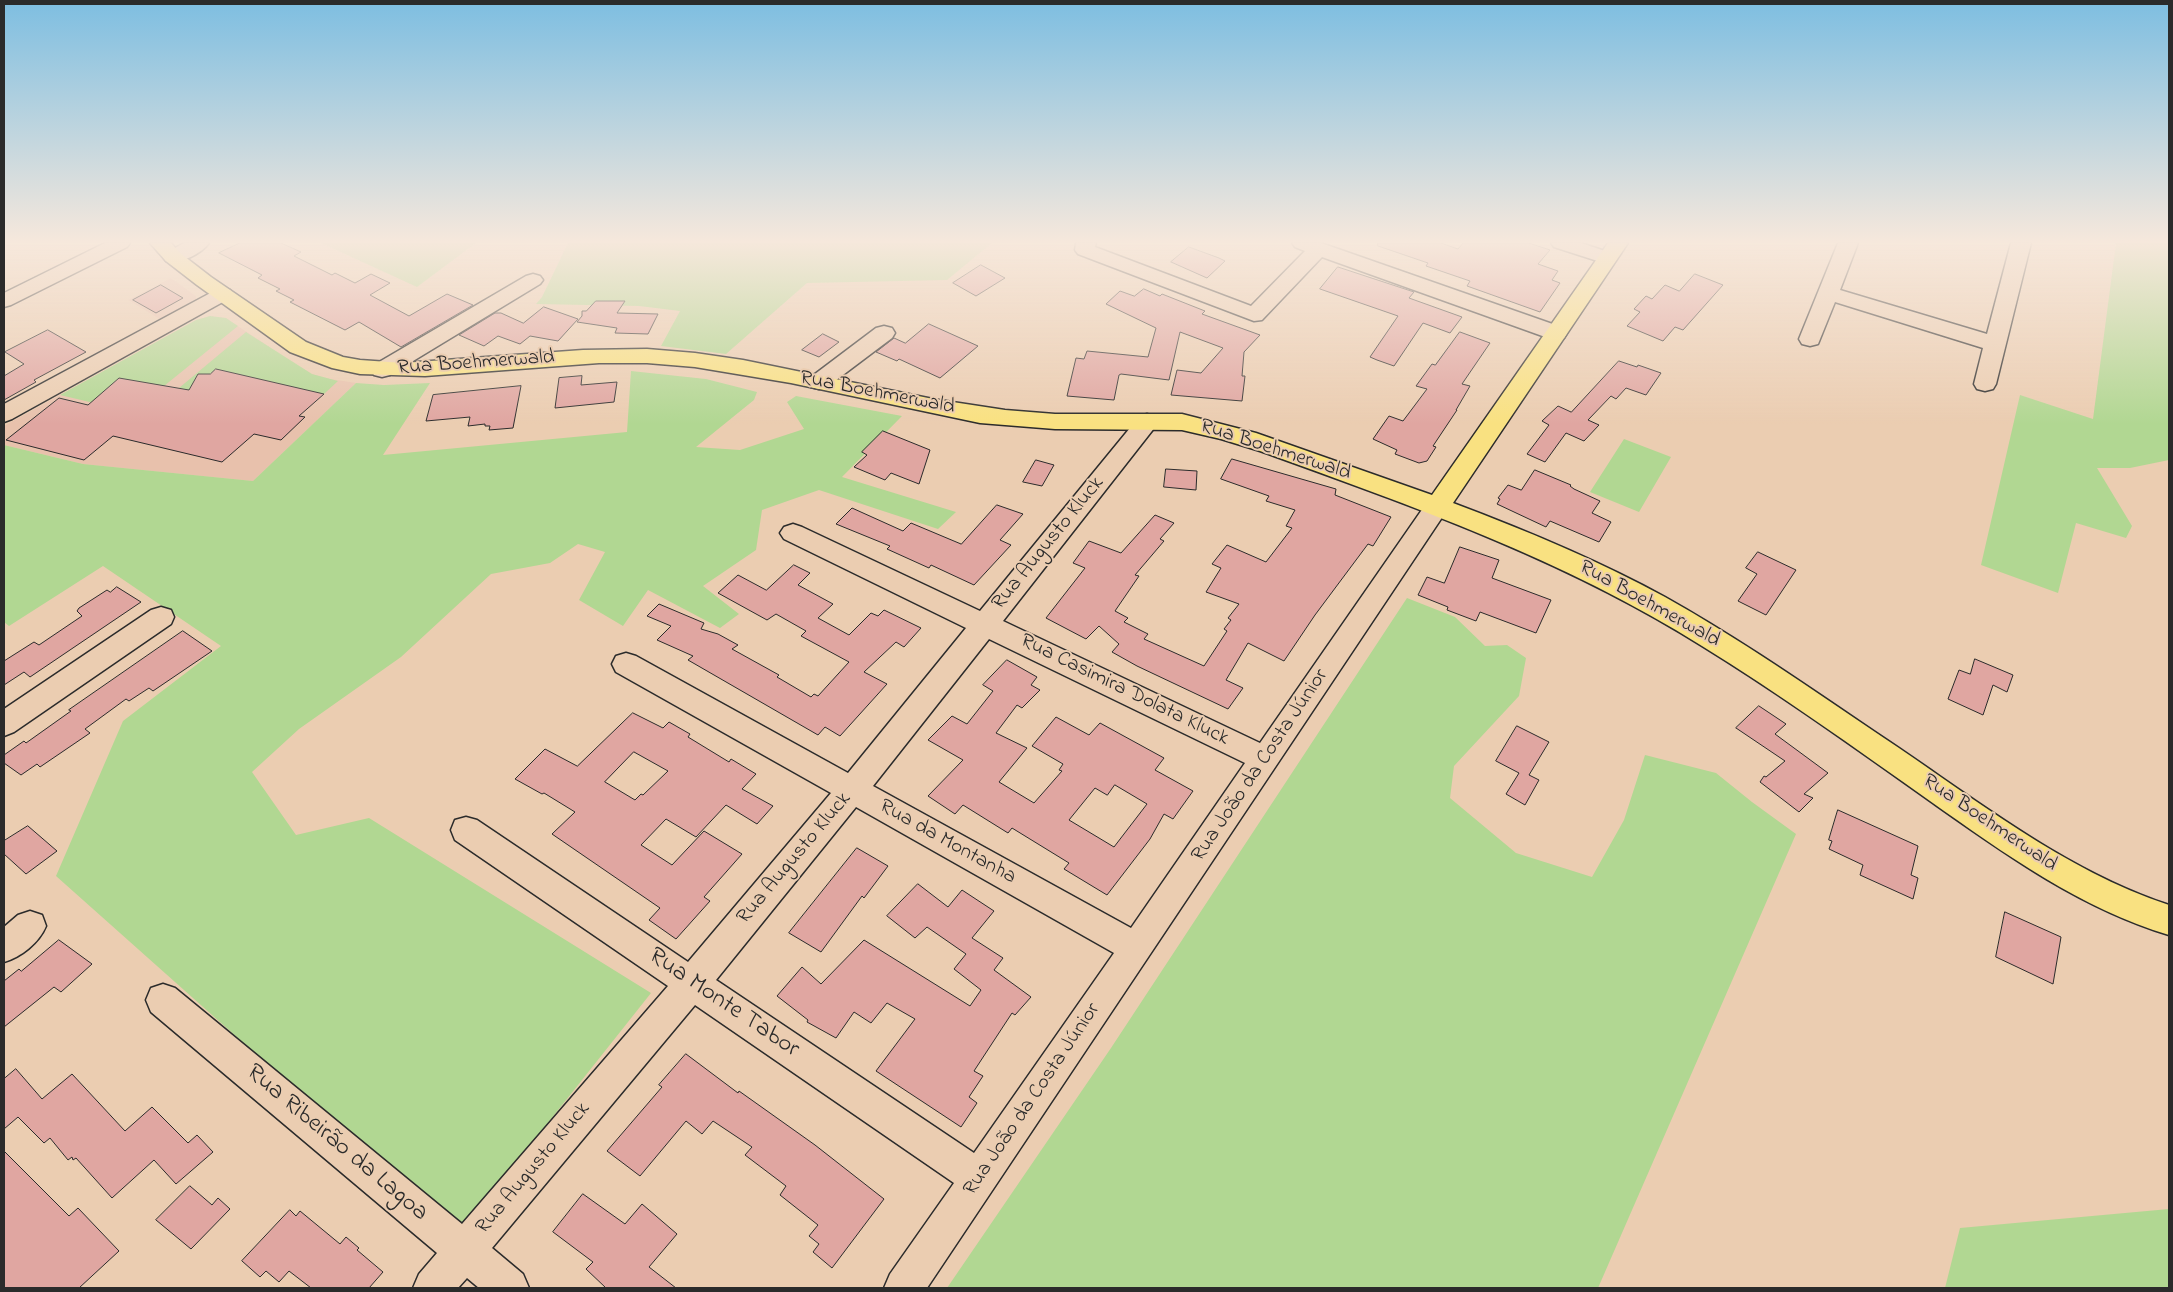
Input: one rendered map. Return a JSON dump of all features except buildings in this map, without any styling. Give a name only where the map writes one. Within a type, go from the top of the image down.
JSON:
[{"type":"main road","name":"Rua Boehmerwald","points":[[236,303],[291,342],[315,356],[337,364],[382,370],[423,369],[626,355],[691,359],[819,382],[978,415],[1029,422],[1182,422],[1220,430],[1437,507],[1567,559],[1652,603],[1760,668],[2044,863],[2100,895],[2136,910],[2169,920]]},
{"type":"main road","name":"Rua João da Costa Júnior","points":[[1437,507],[1576,303]]},
{"type":"street","points":[[4,414],[206,303]]},
{"type":"street","points":[[382,370],[494,303]]},
{"type":"street","points":[[1224,303],[1254,315],[1264,303]]},
{"type":"street","points":[[1472,303],[1556,333]]},
{"type":"street","points":[[1810,339],[1824,303]]},
{"type":"street","points":[[1862,303],[1995,344]]},
{"type":"street","points":[[1985,384],[2005,303]]},
{"type":"street","points":[[819,382],[884,333]]},
{"type":"street","name":"Rua Augusto Kluck","points":[[433,1288],[692,983],[852,790],[1147,422]]},
{"type":"street","name":"Rua João da Costa Júnior","points":[[904,1288],[1437,507]]},
{"type":"street","name":"Rua Casimira Dolata Kluck","points":[[793,533],[1265,759]]},
{"type":"street","points":[[4,724],[161,617]]},
{"type":"street","name":"Rua da Montanha","points":[[626,664],[1136,948]]},
{"type":"street","name":"Rua Monte Tabor","points":[[466,830],[979,1178]]},
{"type":"street","points":[[4,947],[30,926]]},
{"type":"street","name":"Rua Ribeirão da Lagoa","points":[[163,1000],[509,1288]]},
{"type":"shaded area","points":[[133,303],[189,303],[161,320]]},
{"type":"shaded area","points":[[210,316],[226,318],[312,374],[324,378],[356,383],[253,481],[83,464],[4,445],[4,426],[196,320]]},
{"type":"green space","points":[[784,303],[726,354],[661,346],[680,311],[639,306],[536,304]]},
{"type":"green space","points":[[2108,303],[2169,303],[2169,460],[2130,468],[2097,468],[2132,526],[2126,538],[2076,523],[2058,593],[1981,565],[2020,395],[2093,419]]},
{"type":"green space","points":[[210,316],[226,318],[238,326],[132,412],[60,395],[196,320]]},
{"type":"green space","points":[[246,332],[312,374],[338,381],[324,394],[216,369],[190,391],[179,388]]},
{"type":"green space","points":[[631,371],[706,379],[757,392],[754,400],[696,447],[740,450],[804,429],[787,402],[796,396],[902,416],[842,477],[956,512],[938,529],[819,490],[762,510],[756,550],[703,586],[739,614],[720,628],[648,590],[623,626],[579,600],[605,552],[578,544],[550,563],[491,574],[401,657],[299,729],[252,772],[296,835],[369,818],[651,993],[459,1235],[56,876],[123,721],[221,646],[103,566],[9,626],[4,622],[4,445],[83,464],[253,481],[356,383],[384,385],[430,383],[383,455],[627,432]]},
{"type":"green space","points":[[1624,439],[1671,457],[1639,512],[1590,492]]},
{"type":"green space","points":[[1407,598],[1455,617],[1485,646],[1507,645],[1526,658],[1519,696],[1454,766],[1450,798],[1516,853],[1592,877],[1624,820],[1645,755],[1716,773],[1796,834],[1598,1288],[947,1288],[1111,1048]]},
{"type":"green space","points":[[2169,1209],[2169,1288],[1945,1288],[1960,1228]]}]
